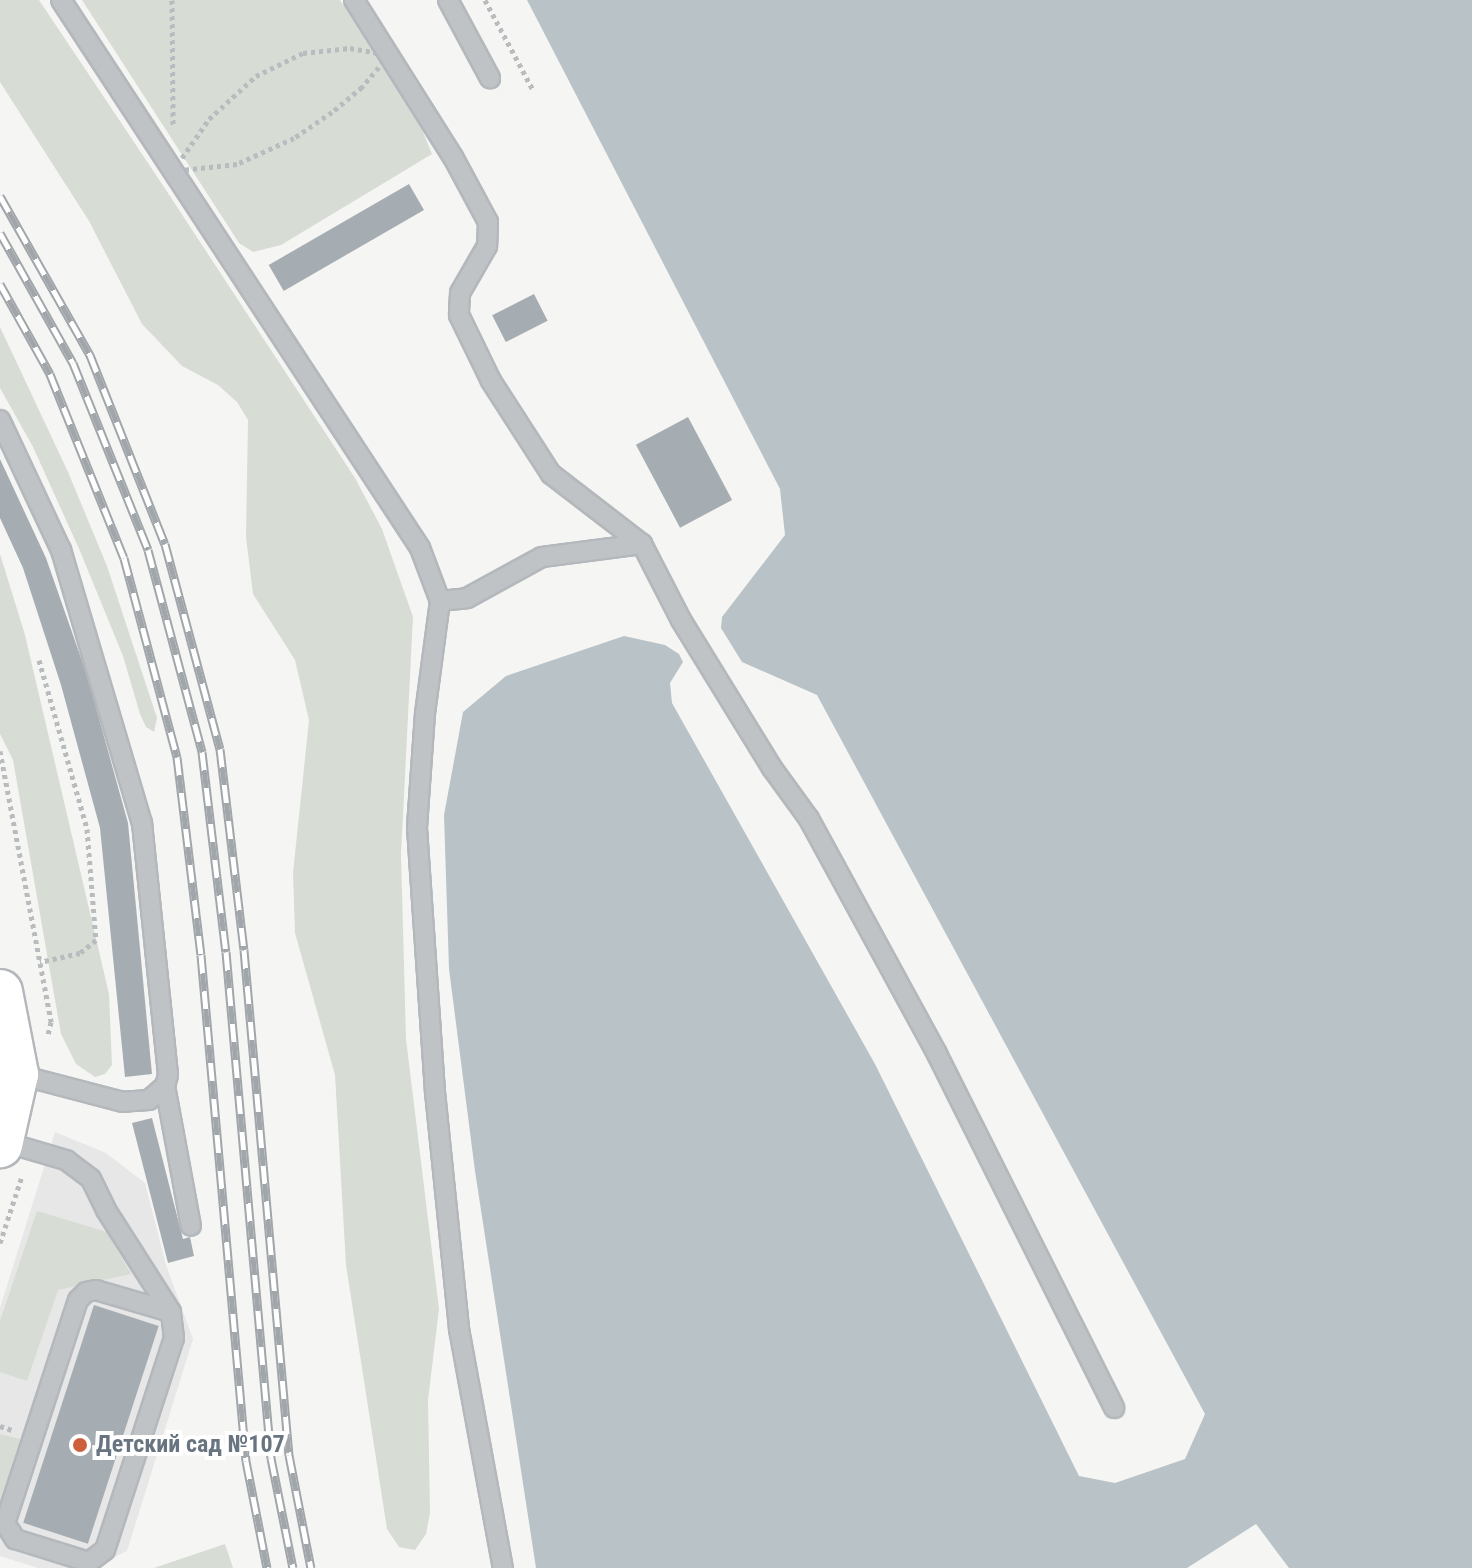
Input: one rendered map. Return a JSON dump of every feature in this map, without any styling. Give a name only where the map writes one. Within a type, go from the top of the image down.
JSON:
[{"type":"street","points":[[0,992],[27,1076],[10,1145]]},
{"type":"lane","points":[[61,0],[173,163],[420,548],[440,601],[425,713],[418,844],[435,1092],[459,1329],[503,1568]]},
{"type":"lane","points":[[354,0],[453,157],[488,222],[487,246],[460,293],[459,315],[491,381],[551,474],[642,544],[681,620],[772,768],[817,833],[937,1054],[1114,1408]]},
{"type":"lane","points":[[448,0],[490,78]]},
{"type":"lane","points":[[0,420],[61,550],[142,823],[168,1075],[165,1086],[191,1226]]},
{"type":"lane","points":[[440,601],[467,598],[542,557],[642,544]]},
{"type":"lane","points":[[27,1076],[123,1102],[149,1100],[165,1086]]},
{"type":"lane","points":[[10,1145],[66,1160],[91,1179],[106,1210],[171,1312],[174,1338],[105,1550],[89,1562],[15,1539],[5,1523],[78,1300],[86,1292],[96,1290],[171,1312]]},
{"type":"path","points":[[172,0],[173,140]]},
{"type":"path","points":[[485,0],[533,90]]},
{"type":"path","points":[[350,48],[389,55],[362,87],[294,138],[237,164],[173,163],[209,119],[256,76],[303,53],[350,48]]},
{"type":"path","points":[[39,660],[87,829],[96,940],[80,953],[40,962]]},
{"type":"path","points":[[0,751],[51,1022],[27,1076]]},
{"type":"path","points":[[0,1243],[10,1145]]},
{"type":"shaded area","points":[[0,0],[39,0],[355,478],[382,529],[413,617],[401,855],[406,1039],[439,1309],[428,1400],[430,1513],[426,1534],[415,1550],[399,1547],[387,1529],[346,1265],[335,1075],[295,933],[293,873],[309,720],[295,660],[253,594],[246,537],[248,420],[237,402],[218,385],[182,366],[142,324],[89,221],[0,82]]},
{"type":"shaded area","points":[[82,0],[340,0],[422,130],[432,154],[281,245],[253,252],[239,243]]},
{"type":"shaded area","points":[[527,0],[1472,0],[1472,1568],[1289,1568],[1256,1524],[1187,1568],[536,1568],[475,1171],[449,969],[444,815],[463,712],[506,676],[624,636],[665,645],[679,654],[683,662],[670,683],[672,703],[875,1064],[1079,1476],[1115,1483],[1185,1459],[1205,1414],[817,695],[742,662],[721,628],[722,617],[785,535],[780,489]]},
{"type":"shaded area","points":[[0,327],[68,472],[107,566],[157,718],[154,732],[146,727],[140,714],[123,656],[80,551],[33,447],[0,388]]},
{"type":"shaded area","points":[[0,554],[25,635],[109,994],[112,1065],[105,1074],[95,1077],[76,1064],[61,1034],[13,760],[0,734]]},
{"type":"shaded area","name":"Детский сад №107","points":[[55,1132],[106,1153],[145,1183],[166,1265],[193,1339],[127,1551],[90,1568],[38,1568],[0,1556],[0,1308]]},
{"type":"shaded area","points":[[37,1211],[107,1232],[131,1274],[58,1290],[27,1381],[0,1372],[0,1321]]},
{"type":"shaded area","points":[[0,1434],[20,1439],[0,1504]]},
{"type":"shaded area","points":[[225,1544],[233,1568],[154,1568]]},
{"type":"building","points":[[409,184],[424,210],[284,291],[269,265]]},
{"type":"building","points":[[534,294],[548,321],[506,342],[492,315]]},
{"type":"building","points":[[688,417],[732,500],[680,528],[636,445]]},
{"type":"building","points":[[0,459],[46,558],[87,675],[128,823],[152,1074],[125,1077],[100,828],[61,685],[23,568],[0,518]]},
{"type":"building","points":[[152,1118],[183,1239],[190,1237],[194,1256],[168,1263],[132,1123]]},
{"type":"building","points":[[94,1305],[159,1326],[88,1544],[23,1523]]},
{"type":"railway","points":[[0,196],[90,355],[165,544],[220,749],[244,950],[289,1455],[311,1568]]},
{"type":"railway","points":[[0,233],[73,363],[148,550],[202,752],[226,952],[271,1458],[293,1568]]},
{"type":"railway","points":[[0,284],[50,374],[124,558],[177,757],[201,955],[246,1461],[267,1568]]},
{"type":"place","name":"Детский сад №107","points":[[80,1445]]}]
